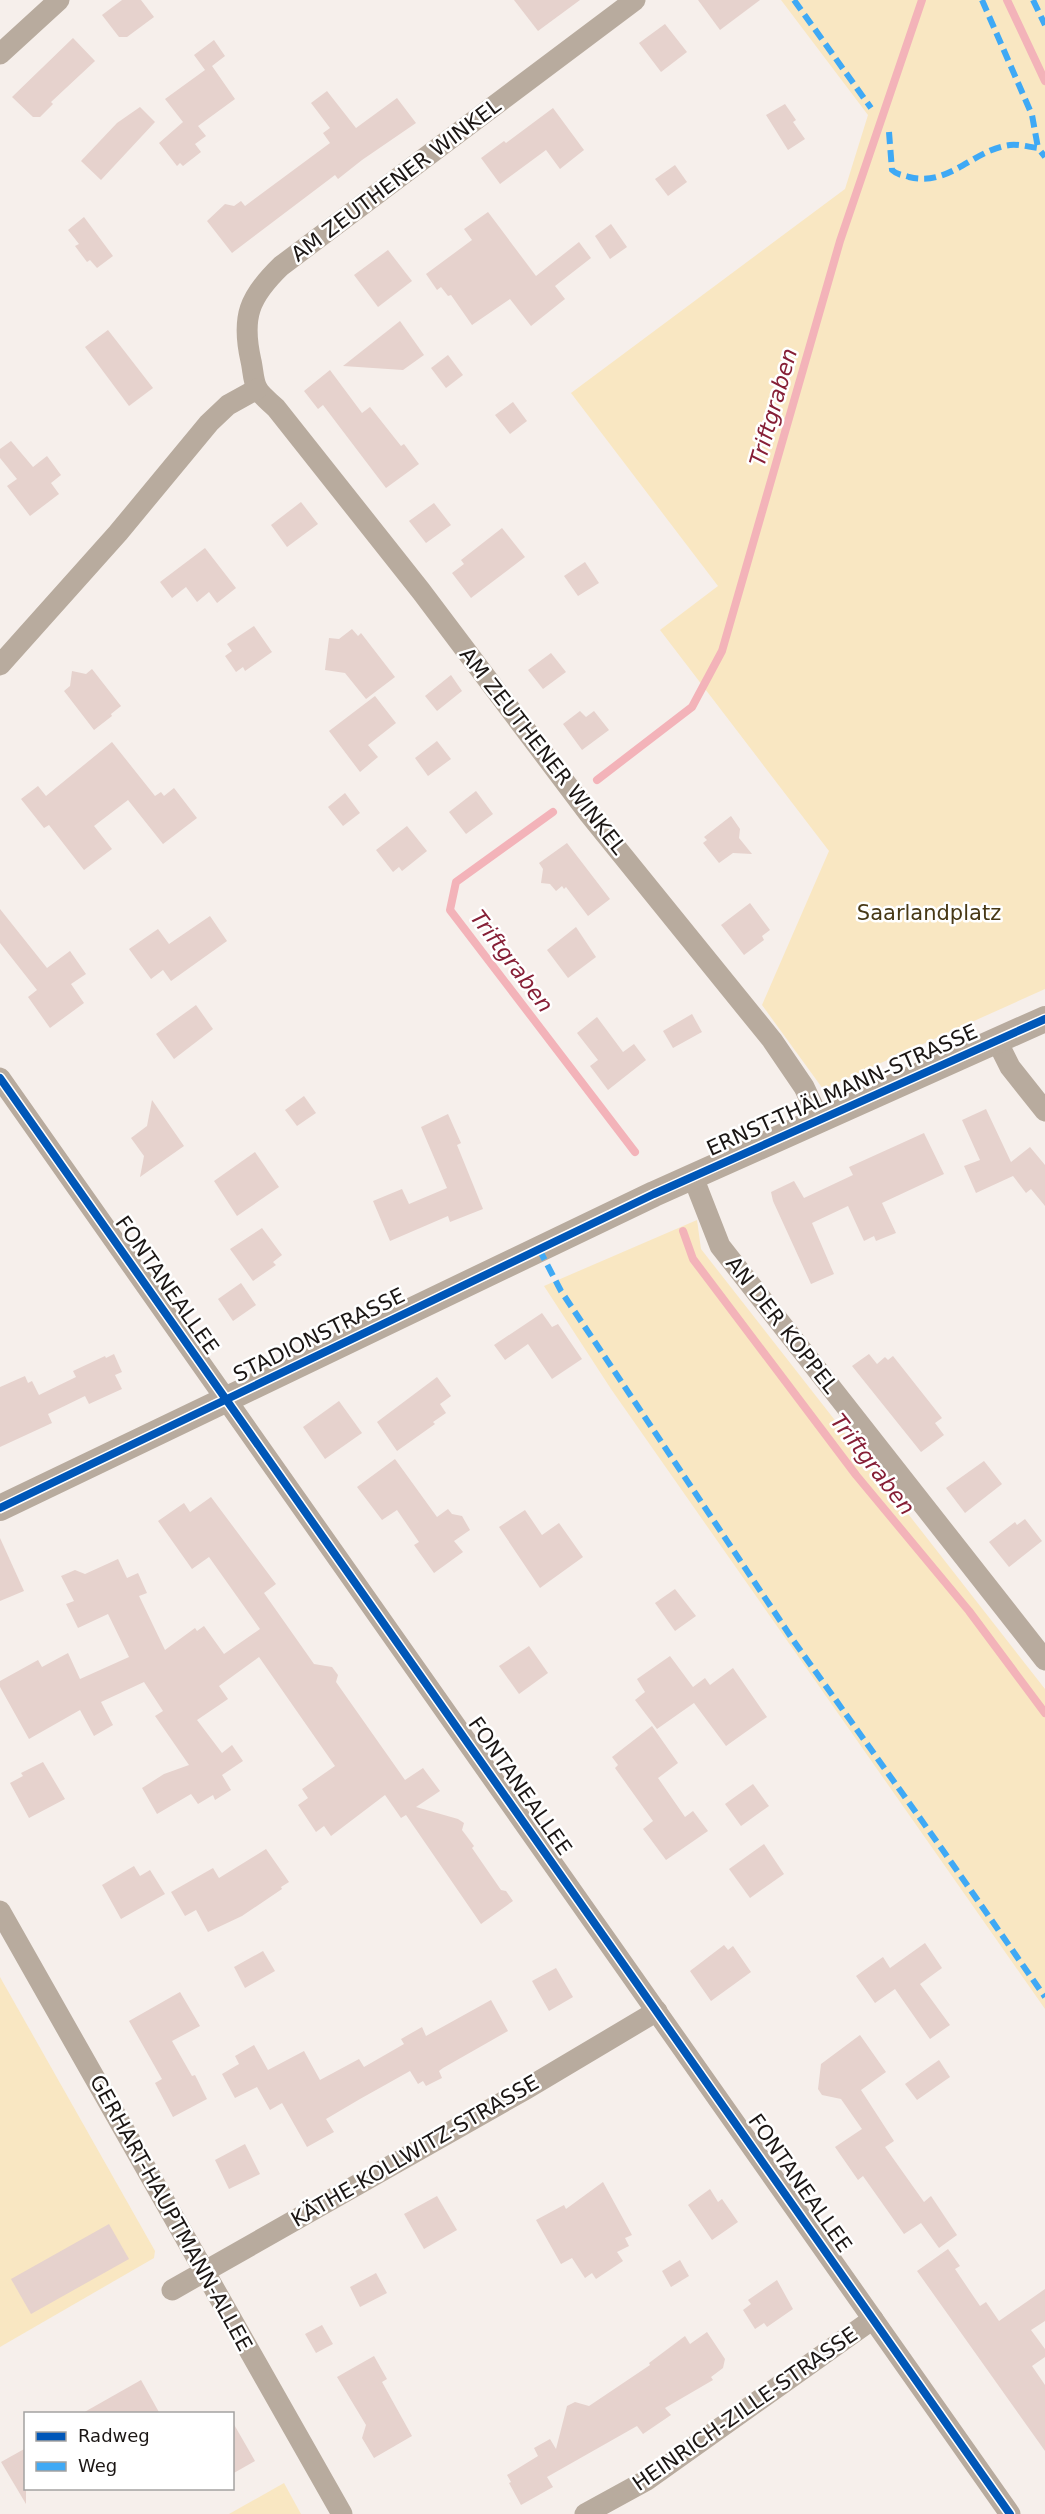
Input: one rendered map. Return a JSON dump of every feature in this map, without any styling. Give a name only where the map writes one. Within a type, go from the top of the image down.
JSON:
[{"type":"street","points":[[0,54],[59,0]]},
{"type":"street","name":"AM ZEUTHENER WINKEL","points":[[621,4],[281,266],[262,285],[248,314],[246,332],[257,389],[276,408],[421,591],[663,908],[772,1040],[804,1087],[820,1121]]},
{"type":"street","points":[[0,665],[118,533],[209,423],[228,405],[257,389]]},
{"type":"street","name":"ERNST-THÄLMANN-STRASSE","points":[[654,1194],[1045,1019]]},
{"type":"street","points":[[997,1041],[1010,1067],[1045,1111]]},
{"type":"street","name":"FONTANEALLEE","points":[[0,1078],[1010,2514]]},
{"type":"street","name":"AN DER KOPPEL","points":[[693,1177],[720,1246],[1045,1660]]},
{"type":"street","name":"STADIONSTRASSE","points":[[0,1508],[654,1194]]},
{"type":"street","name":"GERHART-HAUPTMANN-ALLEE","points":[[0,1911],[342,2514]]},
{"type":"street","name":"KÄTHE-KOLLWITZ-STRASSE","points":[[172,2290],[526,2089],[657,2011]]},
{"type":"street","name":"HEINRICH-ZILLE-STRASSE","points":[[585,2514],[647,2480],[873,2319]]},
{"type":"green space","name":"Saarlandplatz","points":[[781,0],[1045,0],[1045,989],[823,1089],[762,1005],[829,851],[660,630],[718,586],[571,393],[845,189],[868,115]]},
{"type":"green space","points":[[697,1220],[701,1249],[1045,1689],[1045,2009],[611,1389],[544,1286]]},
{"type":"green space","points":[[0,1977],[155,2251],[154,2258],[0,2347]]},
{"type":"green space","points":[[284,2483],[301,2514],[229,2514]]},
{"type":"building","points":[[122,0],[141,0],[154,17],[127,37],[119,37],[102,15]]},
{"type":"building","points":[[514,0],[580,0],[538,31]]},
{"type":"building","points":[[698,0],[760,0],[720,30]]},
{"type":"building","points":[[665,24],[687,52],[661,72],[639,43]]},
{"type":"building","points":[[73,38],[95,61],[51,102],[53,104],[40,117],[33,117],[12,97]]},
{"type":"building","points":[[214,40],[225,56],[212,66],[235,99],[198,126],[206,136],[195,144],[201,152],[183,166],[180,163],[177,166],[159,143],[183,122],[165,99],[205,70],[194,55]]},
{"type":"building","points":[[327,91],[356,128],[397,98],[416,123],[338,179],[335,175],[232,253],[207,221],[225,204],[234,206],[241,201],[245,206],[330,143],[323,133],[330,128],[311,103]]},
{"type":"building","points":[[785,104],[796,120],[793,122],[805,139],[788,150],[766,115]]},
{"type":"building","points":[[140,107],[155,122],[101,180],[81,161],[117,123]]},
{"type":"building","points":[[553,108],[584,150],[560,169],[546,150],[500,184],[481,158],[504,141],[506,143]]},
{"type":"building","points":[[675,165],[687,182],[668,196],[655,179]]},
{"type":"building","points":[[488,212],[536,276],[579,242],[591,258],[555,286],[565,299],[531,326],[510,299],[472,325],[451,295],[448,296],[441,287],[437,290],[426,274],[472,240],[464,229]]},
{"type":"building","points":[[84,217],[113,256],[97,268],[90,260],[87,262],[75,246],[79,244],[68,230]]},
{"type":"building","points":[[611,224],[627,247],[610,259],[595,236]]},
{"type":"building","points":[[388,250],[412,281],[378,307],[354,275]]},
{"type":"building","points":[[400,321],[424,355],[403,370],[343,366]]},
{"type":"building","points":[[108,330],[153,388],[129,406],[85,347]]},
{"type":"building","points":[[448,355],[463,375],[446,388],[431,368]]},
{"type":"building","points":[[330,370],[362,413],[370,407],[401,446],[404,444],[419,464],[386,488],[323,405],[318,409],[304,391]]},
{"type":"building","points":[[513,402],[527,421],[510,434],[495,415]]},
{"type":"building","points":[[11,441],[33,467],[47,456],[61,475],[51,483],[59,494],[30,516],[7,486],[17,479],[0,458],[0,449]]},
{"type":"building","points":[[301,502],[318,524],[287,547],[271,525]]},
{"type":"building","points":[[434,503],[451,525],[426,543],[409,521]]},
{"type":"building","points":[[502,528],[525,557],[471,598],[452,573],[464,564],[461,560]]},
{"type":"building","points":[[205,548],[236,588],[217,603],[209,592],[197,602],[186,587],[172,598],[160,582]]},
{"type":"building","points":[[585,562],[599,583],[578,596],[564,576]]},
{"type":"building","points":[[254,626],[272,652],[245,671],[243,667],[236,672],[225,656],[232,651],[227,644]]},
{"type":"building","points":[[352,629],[358,636],[361,633],[395,677],[366,699],[345,673],[325,670],[329,638],[339,639]]},
{"type":"building","points":[[551,653],[566,672],[543,689],[528,670]]},
{"type":"building","points":[[92,669],[121,706],[94,730],[64,691],[70,686],[72,671],[86,674]]},
{"type":"building","points":[[451,675],[462,691],[437,711],[425,696]]},
{"type":"building","points":[[375,696],[396,723],[368,745],[378,757],[360,772],[329,731]]},
{"type":"building","points":[[580,711],[586,717],[594,711],[609,730],[582,750],[563,724]]},
{"type":"building","points":[[437,741],[451,759],[428,776],[415,758]]},
{"type":"building","points":[[112,742],[155,796],[161,792],[164,796],[174,788],[197,818],[163,844],[128,800],[94,826],[112,849],[84,870],[49,825],[44,828],[21,799],[38,786],[46,796]]},
{"type":"building","points":[[476,791],[493,814],[466,834],[449,812]]},
{"type":"building","points":[[345,793],[360,813],[343,826],[328,807]]},
{"type":"building","points":[[731,816],[740,829],[739,838],[752,854],[733,853],[719,863],[703,843],[707,840],[704,837]]},
{"type":"building","points":[[407,826],[427,851],[402,871],[399,867],[393,872],[376,850]]},
{"type":"building","points":[[567,843],[610,899],[588,916],[566,887],[564,889],[562,886],[556,891],[550,884],[541,883],[543,869],[539,863]]},
{"type":"building","points":[[750,903],[770,930],[762,936],[764,940],[744,955],[721,925]]},
{"type":"building","points":[[0,909],[47,968],[70,951],[86,974],[71,984],[84,1003],[50,1028],[28,997],[37,990],[0,943]]},
{"type":"building","points":[[210,916],[227,941],[171,981],[163,970],[151,979],[129,949],[158,929],[169,944]]},
{"type":"building","points":[[576,927],[596,957],[568,978],[547,950]]},
{"type":"building","points":[[196,1005],[213,1029],[174,1059],[156,1034]]},
{"type":"building","points":[[692,1014],[702,1032],[673,1048],[663,1031]]},
{"type":"building","points":[[597,1017],[623,1052],[634,1044],[646,1060],[608,1090],[590,1066],[598,1060],[577,1033]]},
{"type":"building","points":[[304,1096],[316,1113],[297,1126],[285,1110]]},
{"type":"building","points":[[152,1100],[184,1146],[140,1177],[144,1156],[131,1138],[147,1126]]},
{"type":"building","points":[[986,1109],[1011,1162],[1030,1147],[1045,1165],[1045,1206],[1031,1189],[1026,1193],[1013,1176],[976,1193],[964,1166],[980,1160],[962,1120]]},
{"type":"building","points":[[448,1114],[461,1143],[457,1145],[483,1209],[450,1222],[448,1216],[390,1241],[373,1201],[402,1189],[409,1204],[447,1188],[421,1127]]},
{"type":"building","points":[[924,1133],[944,1174],[882,1203],[896,1233],[876,1241],[874,1236],[864,1241],[848,1206],[812,1223],[834,1274],[811,1284],[771,1192],[794,1181],[804,1198],[853,1175],[849,1167]]},
{"type":"building","points":[[255,1152],[279,1187],[237,1216],[214,1181]]},
{"type":"building","points":[[262,1228],[282,1255],[273,1262],[276,1265],[253,1281],[230,1249]]},
{"type":"building","points":[[241,1283],[256,1305],[233,1321],[218,1299]]},
{"type":"building","points":[[542,1313],[552,1327],[558,1324],[582,1359],[552,1379],[528,1344],[505,1360],[494,1345]]},
{"type":"building","points":[[114,1354],[122,1372],[115,1375],[122,1389],[89,1404],[85,1396],[48,1414],[52,1423],[0,1447],[0,1387],[25,1376],[28,1383],[32,1381],[39,1395],[76,1377],[73,1371]]},
{"type":"building","points":[[869,1354],[877,1364],[885,1357],[888,1360],[893,1356],[942,1418],[935,1423],[944,1435],[921,1452],[852,1366]]},
{"type":"building","points":[[437,1377],[451,1396],[440,1404],[446,1413],[433,1422],[435,1424],[397,1451],[377,1422]]},
{"type":"building","points":[[339,1401],[362,1433],[325,1459],[303,1427]]},
{"type":"building","points":[[395,1459],[437,1517],[448,1509],[452,1514],[462,1516],[470,1530],[454,1541],[463,1552],[434,1573],[414,1545],[419,1542],[397,1510],[382,1520],[357,1487]]},
{"type":"building","points":[[984,1461],[1002,1484],[965,1513],[946,1488]]},
{"type":"building","points":[[211,1497],[276,1584],[264,1593],[314,1664],[332,1667],[338,1675],[336,1682],[405,1780],[423,1768],[440,1791],[416,1807],[458,1819],[464,1823],[462,1830],[474,1846],[472,1848],[501,1890],[506,1891],[513,1901],[481,1924],[406,1815],[401,1818],[385,1795],[331,1836],[324,1826],[316,1832],[298,1805],[308,1798],[302,1789],[335,1766],[259,1657],[219,1686],[228,1699],[197,1720],[222,1753],[232,1745],[243,1761],[222,1775],[231,1790],[215,1800],[213,1795],[198,1804],[191,1794],[157,1814],[142,1788],[164,1774],[189,1765],[155,1716],[163,1711],[144,1682],[101,1702],[113,1725],[94,1736],[80,1710],[29,1739],[0,1687],[0,1681],[38,1660],[42,1667],[68,1653],[80,1679],[129,1657],[108,1614],[78,1628],[66,1604],[74,1601],[61,1576],[75,1570],[85,1574],[118,1559],[127,1578],[138,1573],[147,1593],[139,1596],[165,1650],[195,1628],[197,1631],[204,1626],[224,1654],[260,1629],[209,1557],[192,1569],[158,1521],[184,1503],[190,1512]]},
{"type":"building","points":[[525,1510],[542,1535],[559,1523],[583,1557],[540,1588],[499,1527]]},
{"type":"building","points":[[1025,1519],[1042,1541],[1009,1567],[989,1542],[1015,1522],[1017,1525]]},
{"type":"building","points":[[0,1538],[24,1591],[0,1601]]},
{"type":"building","points":[[675,1589],[696,1616],[675,1631],[655,1603]]},
{"type":"building","points":[[529,1646],[548,1673],[519,1694],[499,1666]]},
{"type":"building","points":[[670,1656],[693,1687],[705,1678],[710,1685],[733,1668],[767,1717],[726,1746],[694,1703],[657,1729],[635,1700],[645,1692],[637,1679]]},
{"type":"building","points":[[652,1726],[678,1763],[658,1778],[685,1817],[693,1811],[708,1831],[666,1860],[643,1829],[653,1821],[615,1768],[618,1765],[612,1757]]},
{"type":"building","points":[[43,1762],[65,1799],[29,1818],[10,1783],[23,1776],[21,1773]]},
{"type":"building","points":[[753,1784],[769,1806],[741,1826],[725,1804]]},
{"type":"building","points":[[764,1844],[784,1874],[750,1898],[729,1869]]},
{"type":"building","points":[[266,1849],[289,1882],[281,1887],[282,1889],[242,1916],[208,1932],[196,1910],[185,1916],[171,1892],[213,1868],[219,1878]]},
{"type":"building","points":[[134,1866],[140,1876],[150,1870],[165,1894],[121,1919],[102,1885]]},
{"type":"building","points":[[925,1943],[942,1968],[920,1984],[950,2025],[930,2039],[895,1989],[875,2003],[856,1976],[883,1957],[890,1968]]},
{"type":"building","points":[[724,1945],[728,1950],[733,1946],[751,1972],[711,2001],[690,1971]]},
{"type":"building","points":[[263,1951],[275,1971],[245,1988],[234,1967]]},
{"type":"building","points":[[556,1968],[573,1997],[549,2011],[532,1981]]},
{"type":"building","points":[[180,1992],[200,2026],[172,2041],[192,2076],[195,2075],[207,2099],[173,2117],[155,2083],[162,2079],[129,2021]]},
{"type":"building","points":[[491,2000],[508,2031],[443,2068],[439,2071],[442,2078],[426,2086],[423,2081],[418,2084],[410,2071],[360,2099],[326,2119],[334,2132],[307,2147],[282,2103],[270,2110],[257,2087],[235,2098],[222,2074],[239,2064],[235,2056],[254,2045],[268,2070],[304,2051],[320,2080],[359,2059],[364,2067],[404,2044],[401,2039],[422,2027],[426,2036]]},
{"type":"building","points":[[860,2035],[886,2072],[861,2090],[894,2141],[885,2147],[924,2202],[931,2196],[957,2235],[939,2248],[921,2223],[904,2234],[863,2176],[858,2180],[835,2147],[862,2129],[841,2099],[822,2095],[818,2089],[821,2064]]},
{"type":"building","points":[[939,2060],[950,2077],[917,2100],[905,2084]]},
{"type":"building","points":[[245,2144],[260,2174],[229,2189],[215,2160]]},
{"type":"building","points":[[603,2182],[632,2235],[625,2238],[629,2246],[617,2252],[623,2261],[596,2279],[592,2273],[585,2278],[572,2258],[561,2264],[536,2220],[564,2205],[566,2209]]},
{"type":"building","points":[[710,2189],[718,2202],[722,2199],[738,2222],[712,2240],[688,2205]]},
{"type":"building","points":[[437,2196],[457,2230],[424,2249],[404,2214]]},
{"type":"building","points":[[109,2224],[129,2259],[31,2314],[11,2279]]},
{"type":"building","points":[[948,2249],[960,2266],[955,2269],[980,2306],[986,2302],[999,2321],[1045,2289],[1045,2321],[1031,2330],[1045,2349],[1045,2357],[1032,2366],[1045,2385],[1045,2451],[917,2271]]},
{"type":"building","points":[[680,2260],[689,2276],[671,2287],[662,2271]]},
{"type":"building","points":[[376,2273],[387,2293],[360,2307],[350,2287]]},
{"type":"building","points":[[777,2280],[793,2309],[767,2327],[764,2323],[755,2329],[743,2310],[751,2304],[748,2300]]},
{"type":"building","points":[[322,2325],[333,2344],[316,2353],[305,2334]]},
{"type":"building","points":[[707,2332],[725,2359],[723,2368],[711,2377],[713,2380],[665,2408],[671,2415],[643,2434],[637,2426],[547,2477],[553,2487],[521,2505],[507,2475],[538,2456],[534,2448],[550,2439],[556,2449],[567,2406],[575,2402],[589,2406],[650,2365],[649,2363],[685,2336],[690,2344]]},
{"type":"building","points":[[374,2356],[387,2379],[382,2382],[412,2436],[374,2458],[362,2438],[366,2425],[337,2377]]},
{"type":"building","points":[[141,2380],[159,2412],[85,2412]]},
{"type":"building","points":[[234,2424],[255,2461],[234,2473]]},
{"type":"building","points":[[24,2449],[26,2504],[1,2462]]},
{"type":"waterway","name":"Triftgraben","points":[[597,780],[692,707],[722,651],[840,241],[922,0]]},
{"type":"waterway","points":[[1007,0],[1045,81]]},
{"type":"waterway","name":"Triftgraben","points":[[553,812],[456,882],[450,910],[635,1152]]},
{"type":"waterway","name":"Triftgraben","points":[[683,1231],[693,1259],[856,1475],[969,1611],[1045,1713]]},
{"type":"marked path","points":[[794,0],[871,108]]},
{"type":"marked path","points":[[982,0],[1032,115],[1038,148]]},
{"type":"marked path","points":[[1033,0],[1045,25]]},
{"type":"marked path","points":[[889,132],[892,170],[909,177],[924,179],[937,177],[996,148],[1010,145],[1038,148],[1045,157]]},
{"type":"marked path","points":[[539,1249],[561,1291],[793,1640],[1045,1997]]},
{"type":"cycle path","points":[[0,1508],[654,1194],[1045,1019]]},
{"type":"cycle path","points":[[0,1078],[1010,2514]]}]
